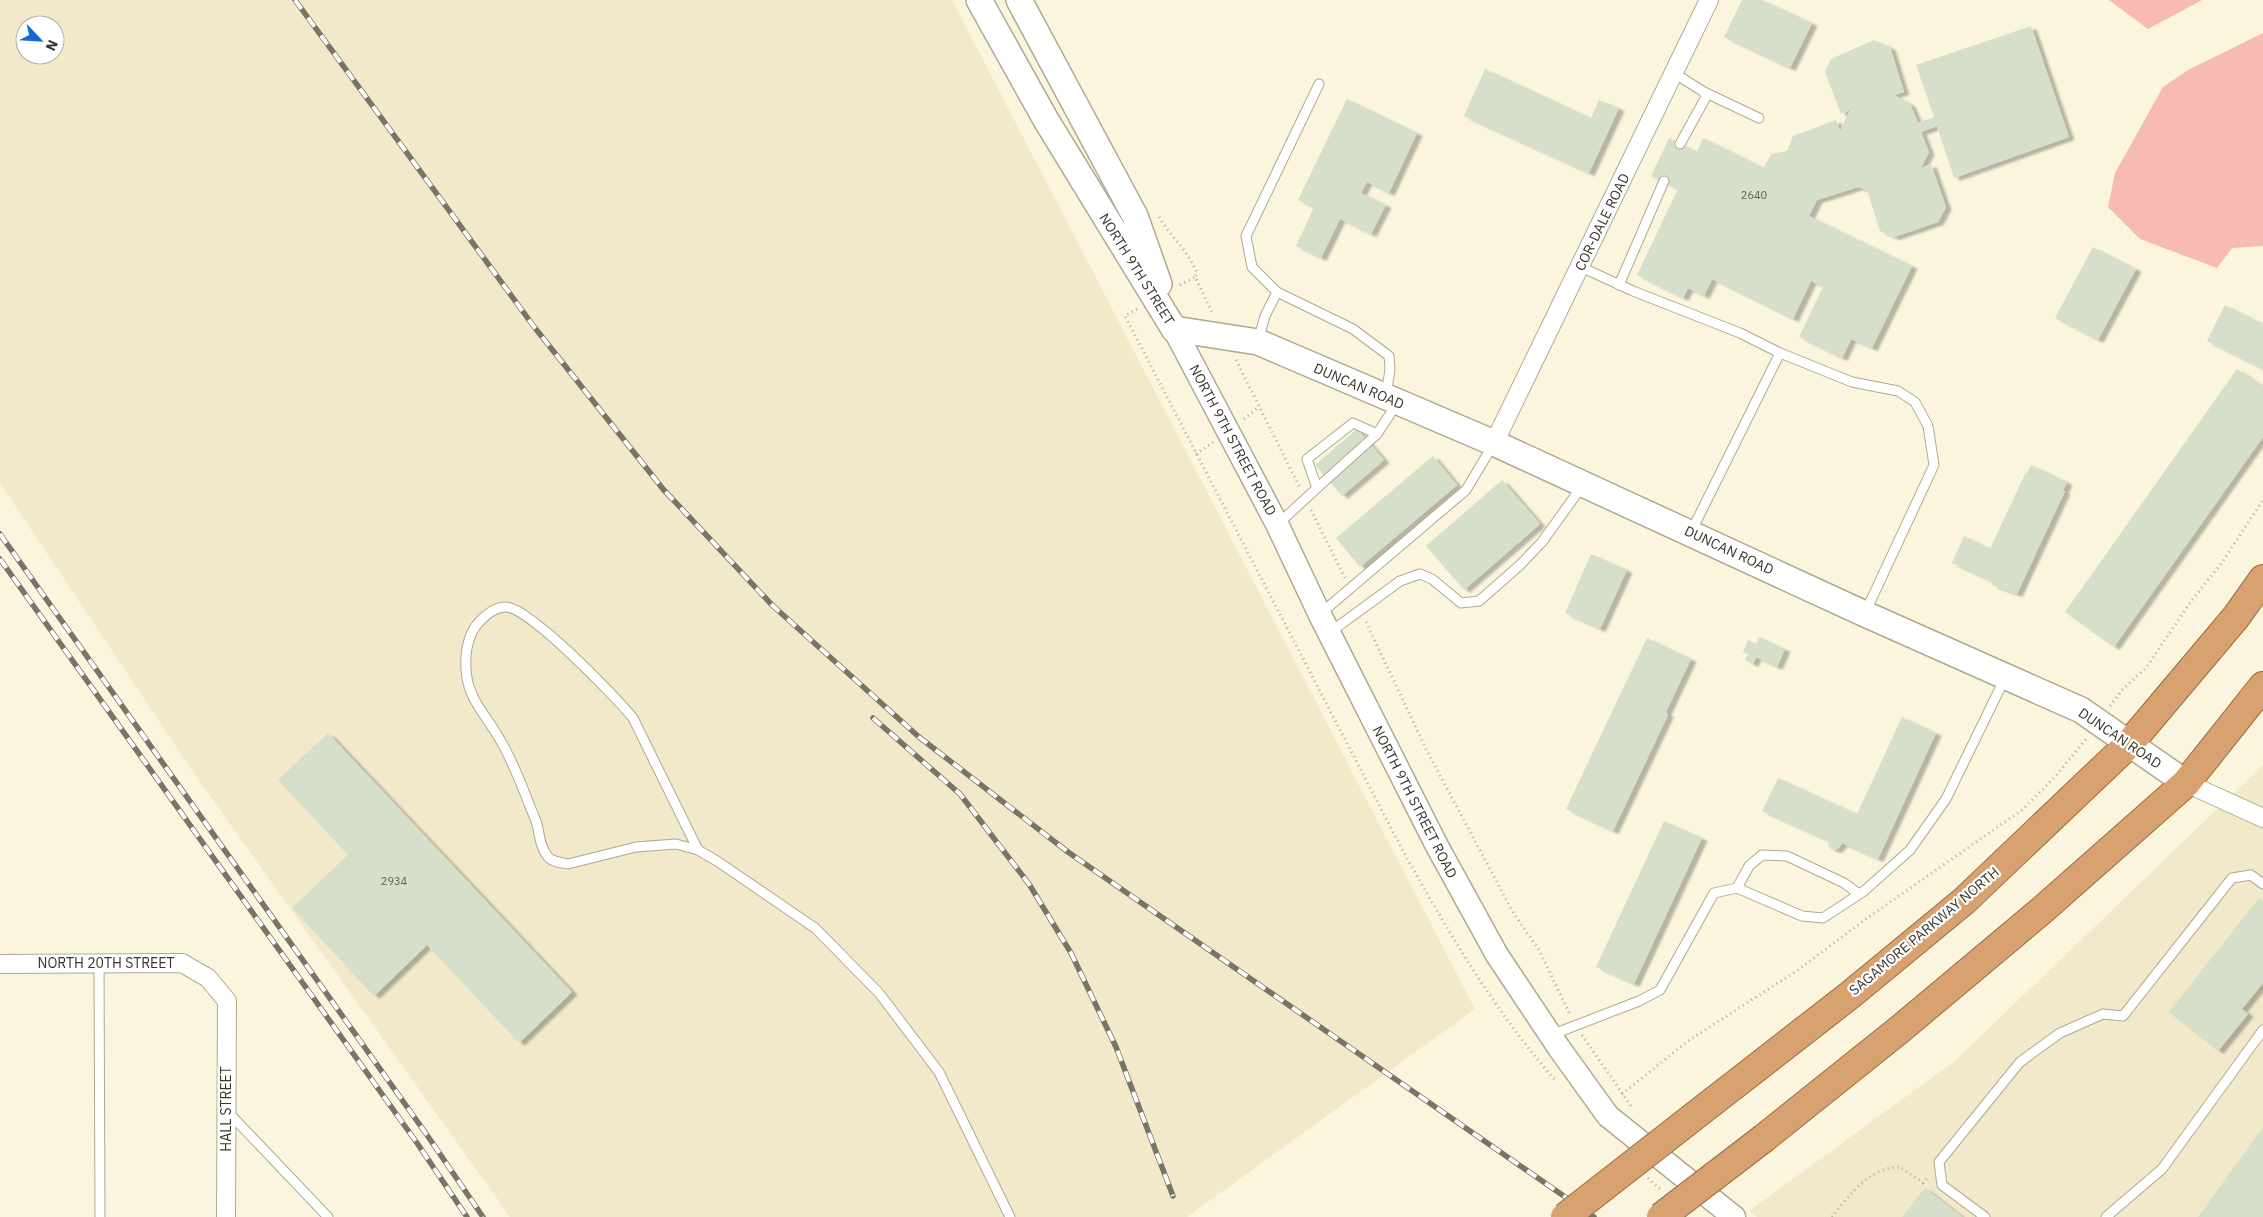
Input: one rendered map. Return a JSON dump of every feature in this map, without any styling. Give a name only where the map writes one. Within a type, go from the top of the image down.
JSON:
[{"type":"highway","name":"SAGAMORE PARKWAY NORTH","points":[[1565,1217],[1850,995],[1964,901],[2129,744],[2236,617],[2263,579]]},
{"type":"highway","points":[[1661,1217],[1764,1138],[1899,1030],[2041,911],[2186,783],[2263,686]]},
{"type":"main road","name":"NORTH 9TH STREET","points":[[979,0],[1046,120],[1174,329]]},
{"type":"main road","name":"NORTH 9TH STREET","points":[[1018,0],[1135,216],[1174,329]]},
{"type":"main road","name":"DUNCAN ROAD","points":[[1174,329],[1258,342],[1494,443],[1865,614],[2081,710],[2186,783]]},
{"type":"street","name":"COR-DALE ROAD","points":[[1494,443],[1709,0]]},
{"type":"street","name":"NORTH 9TH STREET ROAD","points":[[1174,329],[1278,524],[1325,624],[1446,862],[1497,955],[1550,1035],[1608,1116],[1734,1217]]},
{"type":"street","name":"DUNCAN ROAD","points":[[2186,783],[2263,818]]},
{"type":"street","name":"NORTH 20TH STREET","points":[[0,964],[182,964],[208,978],[227,1001]]},
{"type":"street","name":"HALL STREET","points":[[226,1217],[227,1001]]},
{"type":"lane","points":[[1674,73],[1704,92],[1759,118]]},
{"type":"lane","points":[[1278,524],[1377,434],[1392,400],[1389,356],[1353,329],[1276,292],[1252,268],[1246,236],[1318,84]]},
{"type":"lane","points":[[1680,144],[1706,97],[1704,92]]},
{"type":"lane","points":[[1619,285],[1664,181]]},
{"type":"lane","points":[[1581,267],[1619,285],[1740,333],[1780,353],[1852,382],[1898,391],[1916,402],[1928,426],[1934,465],[1865,614]]},
{"type":"lane","points":[[1258,342],[1265,316],[1276,292]]},
{"type":"lane","points":[[1690,532],[1780,353]]},
{"type":"lane","points":[[1317,488],[1307,460],[1353,423],[1377,434]]},
{"type":"lane","points":[[1325,624],[1350,589],[1363,576],[1466,490],[1494,443]]},
{"type":"lane","points":[[1325,624],[1361,611],[1400,580],[1420,574],[1432,579],[1461,603],[1479,601],[1542,542],[1583,485]]},
{"type":"lane","points":[[698,850],[632,718],[618,699],[528,616],[507,607],[496,609],[487,615],[472,630],[466,664],[467,678],[476,702],[499,737],[516,771],[537,823],[540,844],[548,857],[557,863],[568,864],[636,847],[676,844],[698,850],[717,861],[815,928],[879,993],[938,1072],[1010,1217]]},
{"type":"lane","points":[[1550,1035],[1639,1001],[1660,990],[1714,893],[1737,888],[1802,916],[1823,918],[1859,894],[1910,850],[1946,799],[2006,676]]},
{"type":"lane","points":[[1737,888],[1749,866],[1762,855],[1787,856],[1844,883],[1859,894]]},
{"type":"lane","points":[[1985,1217],[1942,1185],[1939,1162],[2020,1062],[2060,1033],[2103,1014],[2123,1016],[2232,878],[2251,875],[2263,884]]},
{"type":"lane","points":[[100,964],[100,1217]]},
{"type":"lane","points":[[2106,1217],[2162,1169],[2263,1030]]},
{"type":"lane","points":[[226,1109],[328,1217]]},
{"type":"path","points":[[1259,407],[1350,589]]},
{"type":"path","points":[[2122,690],[2146,668],[2192,600],[2222,564],[2263,500]]},
{"type":"path","points":[[1361,611],[1427,751],[1514,914],[1539,950],[1566,1010],[1636,1113]]},
{"type":"path","points":[[1622,1094],[1688,1041],[1798,970],[1866,919],[2022,810],[2054,778],[2080,748]]},
{"type":"path","points":[[1832,1217],[1852,1192],[1867,1179],[1900,1167],[1923,1183],[1928,1177],[1927,1170],[1930,1167],[1940,1165]]},
{"type":"shaded area","points":[[0,0],[952,0],[1475,1009],[1187,1217],[510,1217],[193,772],[0,483]]},
{"type":"shaded area","points":[[2109,0],[2202,0],[2148,29]]},
{"type":"shaded area","points":[[2263,33],[2263,246],[2232,248],[2217,268],[2140,239],[2108,207],[2115,173],[2163,87],[2188,70]]},
{"type":"shaded area","points":[[2263,765],[2263,1217],[1757,1217],[1749,1211],[1956,1060]]},
{"type":"building","points":[[1742,0],[1762,0],[1812,23],[1790,68],[1724,37]]},
{"type":"building","points":[[2031,26],[2069,137],[1954,178],[1937,126],[1921,132],[1929,152],[1921,168],[1931,164],[1946,207],[1938,222],[1894,237],[1880,231],[1867,190],[1858,187],[1817,200],[1809,216],[1912,266],[1872,348],[1851,339],[1842,358],[1799,337],[1823,287],[1811,281],[1793,319],[1712,279],[1704,296],[1688,288],[1683,298],[1637,275],[1678,189],[1651,176],[1669,138],[1697,152],[1703,138],[1764,168],[1771,154],[1787,151],[1793,136],[1836,120],[1840,131],[1850,110],[1841,114],[1825,72],[1831,59],[1874,40],[1890,47],[1904,92],[1894,95],[1910,104],[1918,123],[1934,117],[1916,65]]},
{"type":"building","points":[[1485,69],[1591,118],[1599,100],[1619,108],[1589,173],[1464,116]]},
{"type":"building","points":[[1347,99],[1417,133],[1389,193],[1367,182],[1361,193],[1386,205],[1371,234],[1340,219],[1321,258],[1296,246],[1314,207],[1298,200]]},
{"type":"building","points":[[2093,247],[2136,269],[2098,340],[2055,318]]},
{"type":"building","points":[[2225,305],[2263,324],[2263,369],[2207,341]]},
{"type":"building","points":[[2237,369],[2263,387],[2263,437],[2114,647],[2065,612]]},
{"type":"building","points":[[1357,429],[1384,460],[1342,496],[1315,465]]},
{"type":"building","points":[[1433,456],[1457,485],[1360,567],[1336,538]]},
{"type":"building","points":[[2031,465],[2067,482],[2063,491],[2065,491],[2017,594],[1992,585],[1993,582],[1952,563],[1964,536],[1990,549]]},
{"type":"building","points":[[1502,480],[1540,524],[1464,590],[1426,546]]},
{"type":"building","points":[[1591,554],[1627,570],[1600,629],[1565,613]]},
{"type":"building","points":[[1759,637],[1785,649],[1777,667],[1756,657],[1753,664],[1745,660],[1748,654],[1743,652],[1748,640],[1756,644]]},
{"type":"building","points":[[1647,638],[1691,659],[1666,712],[1668,715],[1613,831],[1566,809]]},
{"type":"building","points":[[1902,717],[1936,733],[1878,859],[1842,843],[1839,848],[1831,849],[1828,846],[1829,841],[1762,811],[1778,778],[1857,814]]},
{"type":"building","points":[[328,733],[572,992],[519,1043],[427,945],[374,996],[292,908],[348,855],[278,780]]},
{"type":"building","points":[[1664,821],[1702,838],[1634,984],[1596,967]]},
{"type":"building","points":[[2259,898],[2263,901],[2263,983],[2242,1009],[2248,1014],[2218,1051],[2169,1012]]},
{"type":"building","points":[[2263,1127],[2263,1217],[2198,1217]]},
{"type":"building","points":[[1925,1188],[1962,1217],[1902,1217]]},
{"type":"railway","points":[[295,0],[535,328],[663,489],[772,605],[919,737],[1068,852],[1594,1217]]},
{"type":"railway","points":[[0,534],[427,1135],[483,1217]]},
{"type":"railway","points":[[0,559],[417,1143],[467,1217]]},
{"type":"railway","points":[[873,718],[960,794],[1029,884],[1071,953],[1116,1047],[1173,1196]]}]
